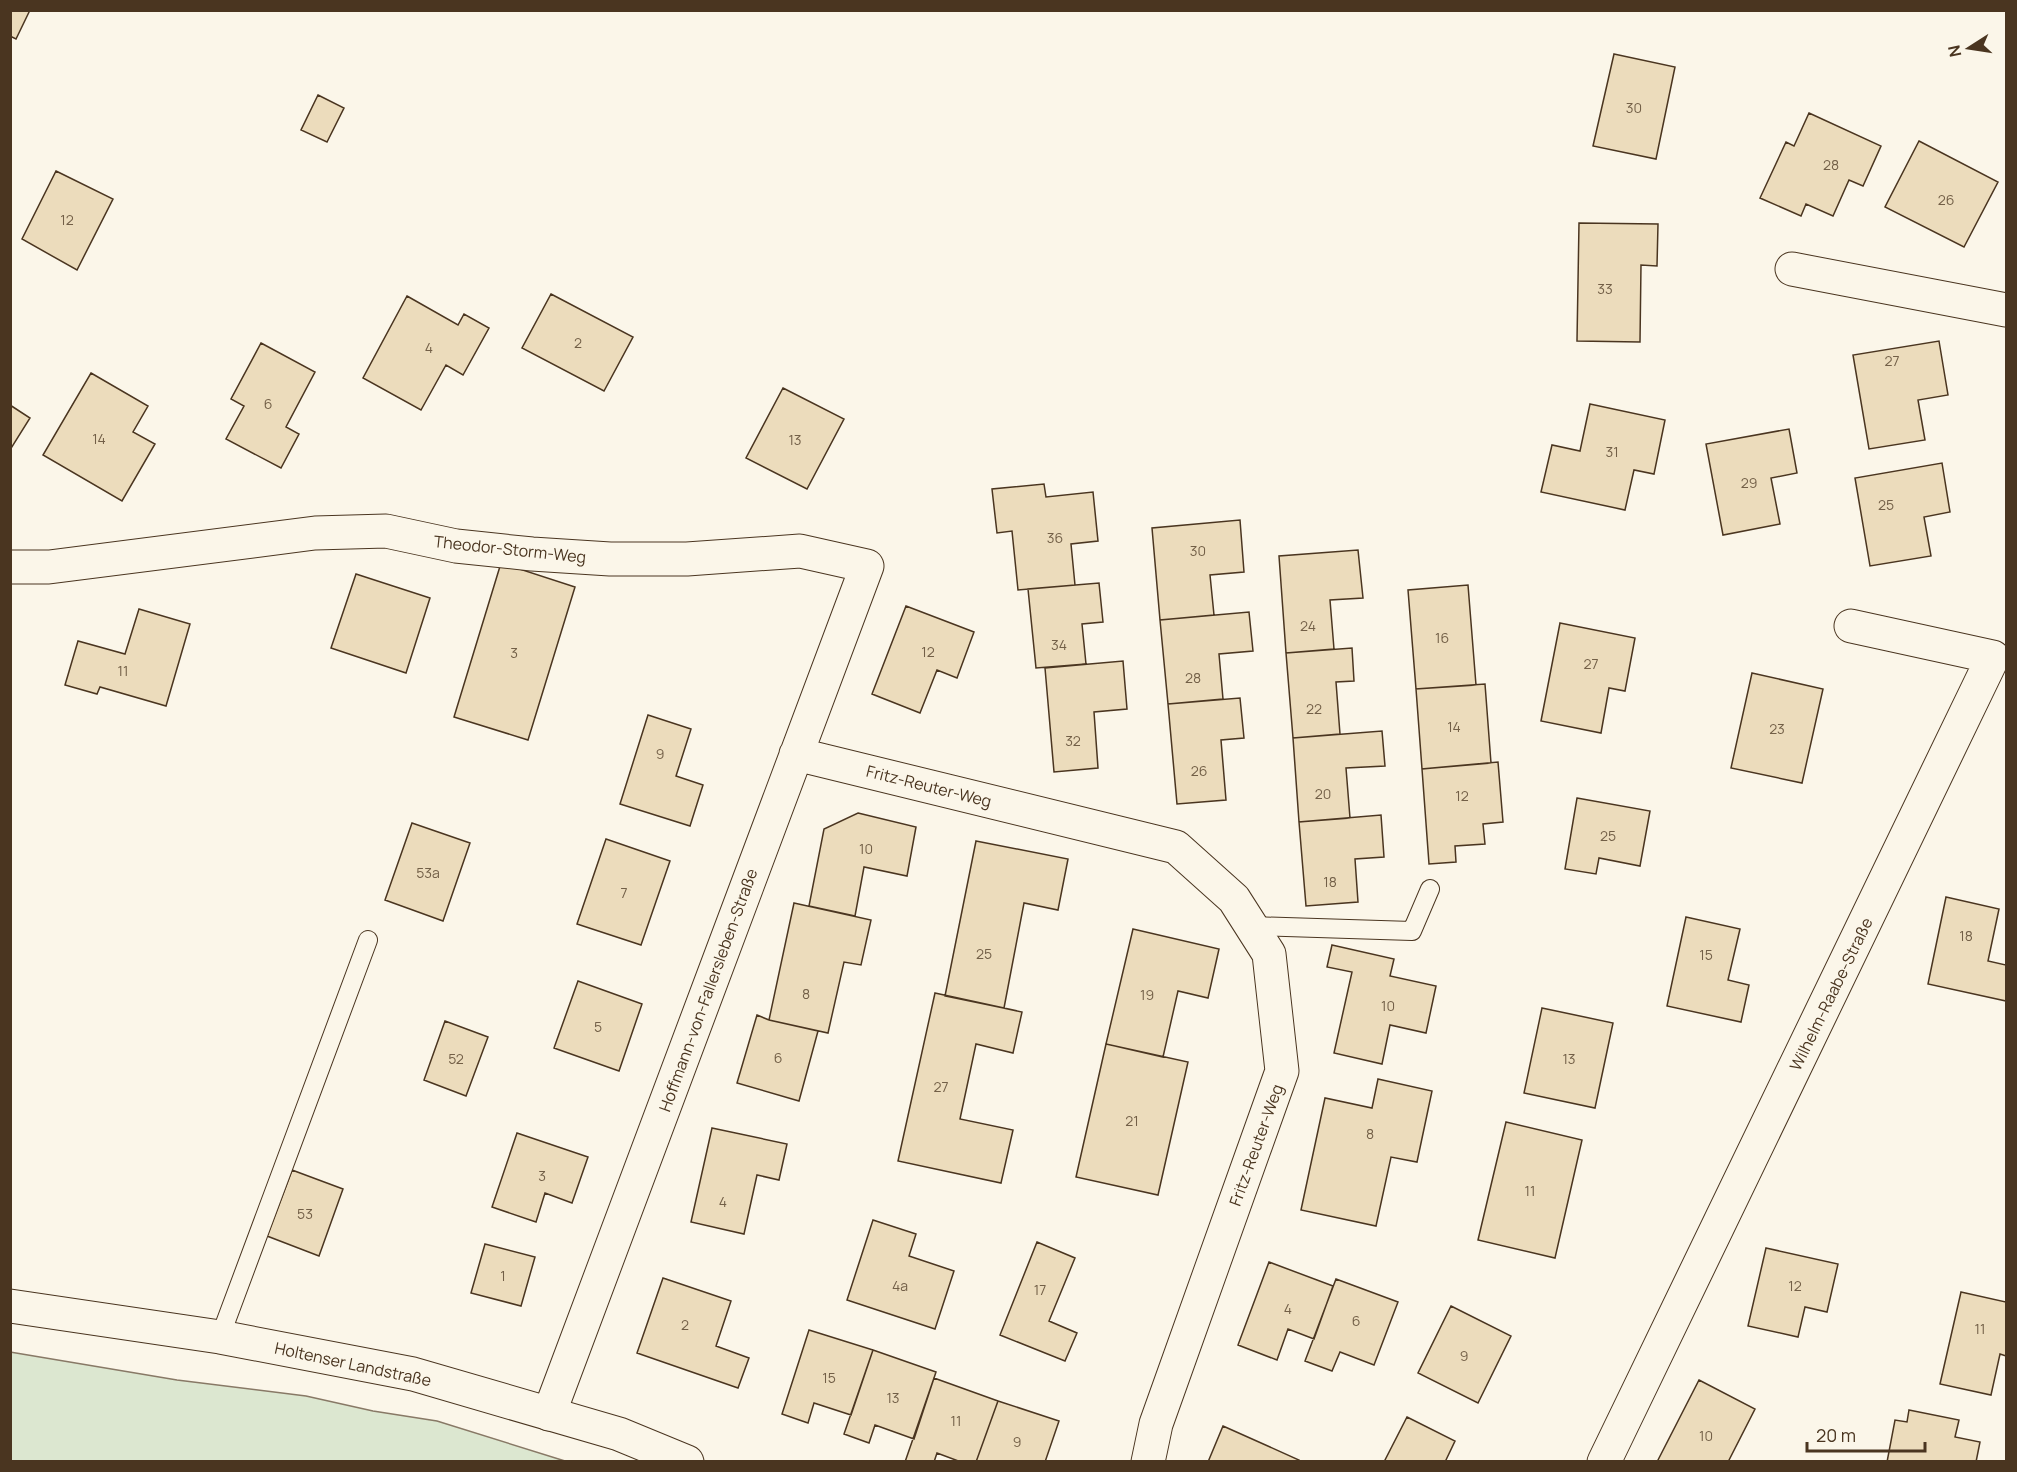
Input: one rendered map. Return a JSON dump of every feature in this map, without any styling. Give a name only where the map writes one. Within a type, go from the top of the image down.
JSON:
[{"type":"street","points":[[1792,268],[2007,310]]},
{"type":"street","name":"Theodor-Storm-Weg","points":[[10,567],[60,566],[315,533],[386,531],[456,546],[532,554],[610,559],[687,559],[800,551],[867,566]]},
{"type":"street","name":"Hoffmann-von-Fallersleben-Straße","points":[[549,1414],[867,566]]},
{"type":"street","name":"Wilhelm-Raabe-Straße","points":[[1604,1461],[1993,657],[1851,626]]},
{"type":"street","name":"Fritz-Reuter-Weg","points":[[796,754],[1176,847],[1234,899],[1269,954],[1282,1071],[1156,1424],[1148,1461]]},
{"type":"street","name":"Holtenser Landstraße","points":[[10,1306],[220,1337],[413,1374],[619,1434],[687,1461]]},
{"type":"lane","points":[[1251,926],[1412,932],[1430,890]]},
{"type":"lane","points":[[220,1337],[368,940]]},
{"type":"green space","points":[[10,1352],[177,1380],[306,1396],[373,1411],[437,1421],[565,1461],[11,1461]]},
{"type":"building","points":[[10,10],[30,10],[16,39],[10,36]]},
{"type":"building","points":[[1614,54],[1675,67],[1656,159],[1593,146]]},
{"type":"building","points":[[318,95],[344,108],[327,142],[301,130]]},
{"type":"building","points":[[1809,113],[1881,146],[1863,186],[1849,180],[1833,216],[1806,204],[1801,216],[1760,198],[1786,142],[1794,146]]},
{"type":"building","points":[[1919,141],[1998,182],[1964,247],[1885,207]]},
{"type":"building","points":[[56,171],[113,199],[77,270],[22,239]]},
{"type":"building","points":[[1579,223],[1658,224],[1657,266],[1641,265],[1640,342],[1577,341]]},
{"type":"building","points":[[551,294],[633,337],[604,391],[522,348]]},
{"type":"building","points":[[407,296],[458,325],[464,314],[489,328],[463,375],[446,365],[421,410],[363,378]]},
{"type":"building","points":[[1939,341],[1948,395],[1918,400],[1925,440],[1869,449],[1853,355]]},
{"type":"building","points":[[261,343],[315,372],[286,427],[299,434],[281,468],[226,439],[244,406],[231,399]]},
{"type":"building","points":[[91,373],[148,406],[133,432],[155,444],[122,501],[43,455]]},
{"type":"building","points":[[783,388],[844,419],[807,489],[746,458]]},
{"type":"building","points":[[1590,404],[1665,420],[1654,474],[1634,470],[1625,510],[1541,492],[1552,445],[1580,451]]},
{"type":"building","points":[[10,405],[30,418],[10,450]]},
{"type":"building","points":[[1789,429],[1797,473],[1771,478],[1780,524],[1723,535],[1706,444]]},
{"type":"building","points":[[1942,463],[1950,512],[1924,517],[1931,556],[1870,566],[1855,478]]},
{"type":"building","points":[[1044,484],[1046,497],[1093,492],[1098,541],[1071,544],[1075,585],[1018,590],[1012,531],[997,533],[992,489]]},
{"type":"building","points":[[1240,520],[1244,572],[1210,575],[1214,615],[1160,620],[1152,528]]},
{"type":"building","points":[[1358,550],[1363,598],[1330,600],[1334,649],[1286,653],[1279,556]]},
{"type":"building","points":[[501,563],[575,587],[528,740],[454,717]]},
{"type":"building","points":[[356,574],[430,598],[406,673],[331,648]]},
{"type":"building","points":[[1099,583],[1103,622],[1082,624],[1086,664],[1036,668],[1028,589]]},
{"type":"building","points":[[1468,585],[1476,685],[1416,689],[1408,590]]},
{"type":"building","points":[[906,606],[974,632],[957,678],[937,670],[920,713],[872,694]]},
{"type":"building","points":[[139,609],[190,624],[166,706],[100,687],[97,694],[65,685],[78,641],[125,654]]},
{"type":"building","points":[[1249,612],[1253,651],[1219,654],[1223,699],[1168,704],[1160,620]]},
{"type":"building","points":[[1560,623],[1635,638],[1625,691],[1609,688],[1601,733],[1541,721]]},
{"type":"building","points":[[1352,648],[1354,681],[1336,682],[1340,734],[1293,738],[1286,653]]},
{"type":"building","points":[[1123,661],[1127,709],[1094,712],[1098,768],[1054,772],[1045,668]]},
{"type":"building","points":[[1752,673],[1823,689],[1802,783],[1731,768]]},
{"type":"building","points":[[1485,684],[1491,763],[1422,769],[1416,689]]},
{"type":"building","points":[[1240,698],[1244,738],[1221,740],[1226,800],[1177,804],[1168,704]]},
{"type":"building","points":[[648,715],[691,729],[676,776],[703,785],[690,826],[620,804]]},
{"type":"building","points":[[1382,731],[1385,766],[1346,768],[1350,818],[1299,822],[1293,738]]},
{"type":"building","points":[[1498,762],[1503,822],[1483,824],[1485,844],[1455,846],[1456,862],[1429,864],[1422,769]]},
{"type":"building","points":[[1577,798],[1650,811],[1640,866],[1599,858],[1596,874],[1565,869]]},
{"type":"building","points":[[858,813],[916,827],[907,876],[864,867],[855,916],[809,906],[824,829]]},
{"type":"building","points":[[1381,815],[1384,857],[1355,859],[1358,902],[1306,906],[1299,822]]},
{"type":"building","points":[[412,823],[470,843],[443,921],[385,900]]},
{"type":"building","points":[[606,839],[670,861],[641,945],[577,924]]},
{"type":"building","points":[[976,841],[1068,859],[1058,910],[1024,903],[1004,1008],[945,996]]},
{"type":"building","points":[[1946,897],[1999,909],[1988,961],[2006,965],[2006,1001],[1928,984]]},
{"type":"building","points":[[794,903],[871,920],[861,965],[844,962],[828,1033],[769,1020]]},
{"type":"building","points":[[1686,917],[1740,929],[1728,980],[1749,985],[1741,1022],[1667,1006]]},
{"type":"building","points":[[1133,929],[1219,949],[1208,998],[1178,991],[1163,1057],[1106,1044]]},
{"type":"building","points":[[1332,945],[1394,959],[1390,976],[1436,986],[1426,1033],[1390,1025],[1382,1064],[1334,1053],[1352,972],[1327,967]]},
{"type":"building","points":[[578,981],[642,1004],[619,1071],[554,1048]]},
{"type":"building","points":[[935,993],[1022,1012],[1013,1053],[976,1044],[960,1119],[1013,1130],[1001,1183],[898,1161]]},
{"type":"building","points":[[1542,1008],[1613,1023],[1595,1108],[1524,1093]]},
{"type":"building","points":[[757,1015],[818,1031],[799,1101],[737,1083]]},
{"type":"building","points":[[445,1021],[488,1037],[466,1096],[424,1080]]},
{"type":"building","points":[[1106,1044],[1188,1062],[1158,1195],[1076,1177]]},
{"type":"building","points":[[1378,1079],[1432,1091],[1417,1162],[1391,1157],[1376,1226],[1301,1210],[1325,1098],[1372,1108]]},
{"type":"building","points":[[1506,1122],[1582,1140],[1555,1258],[1478,1240]]},
{"type":"building","points":[[712,1128],[787,1144],[779,1180],[757,1175],[744,1234],[691,1222]]},
{"type":"building","points":[[517,1133],[588,1157],[572,1203],[545,1193],[536,1222],[492,1207]]},
{"type":"building","points":[[292,1170],[343,1189],[319,1256],[267,1236]]},
{"type":"building","points":[[873,1220],[916,1234],[909,1256],[954,1271],[935,1329],[847,1300]]},
{"type":"building","points":[[1037,1242],[1075,1258],[1049,1321],[1077,1333],[1065,1361],[1000,1335]]},
{"type":"building","points":[[485,1244],[535,1257],[521,1306],[471,1293]]},
{"type":"building","points":[[1766,1248],[1838,1264],[1827,1312],[1805,1307],[1798,1337],[1748,1326]]},
{"type":"building","points":[[1269,1262],[1333,1286],[1314,1339],[1288,1329],[1277,1360],[1238,1345]]},
{"type":"building","points":[[663,1278],[731,1301],[716,1346],[749,1358],[738,1388],[637,1353]]},
{"type":"building","points":[[1336,1279],[1398,1302],[1374,1365],[1340,1352],[1332,1371],[1305,1361]]},
{"type":"building","points":[[1961,1292],[2006,1302],[2006,1356],[2000,1354],[1991,1395],[1940,1384]]},
{"type":"building","points":[[1451,1306],[1511,1336],[1478,1403],[1418,1373]]},
{"type":"building","points":[[809,1330],[873,1350],[851,1415],[814,1403],[808,1423],[782,1414]]},
{"type":"building","points":[[873,1350],[936,1372],[914,1439],[875,1425],[869,1443],[844,1434]]},
{"type":"building","points":[[934,1378],[998,1401],[976,1462],[961,1462],[937,1453],[934,1462],[905,1462]]},
{"type":"building","points":[[1699,1380],[1755,1409],[1728,1462],[1657,1462]]},
{"type":"building","points":[[998,1401],[1059,1421],[1045,1462],[976,1462]]},
{"type":"building","points":[[1909,1410],[1959,1420],[1955,1437],[1980,1442],[1976,1462],[1887,1462],[1895,1420],[1907,1422]]},
{"type":"building","points":[[1407,1417],[1455,1441],[1445,1462],[1384,1462]]},
{"type":"building","points":[[1223,1426],[1299,1460],[1298,1462],[1208,1462]]}]
